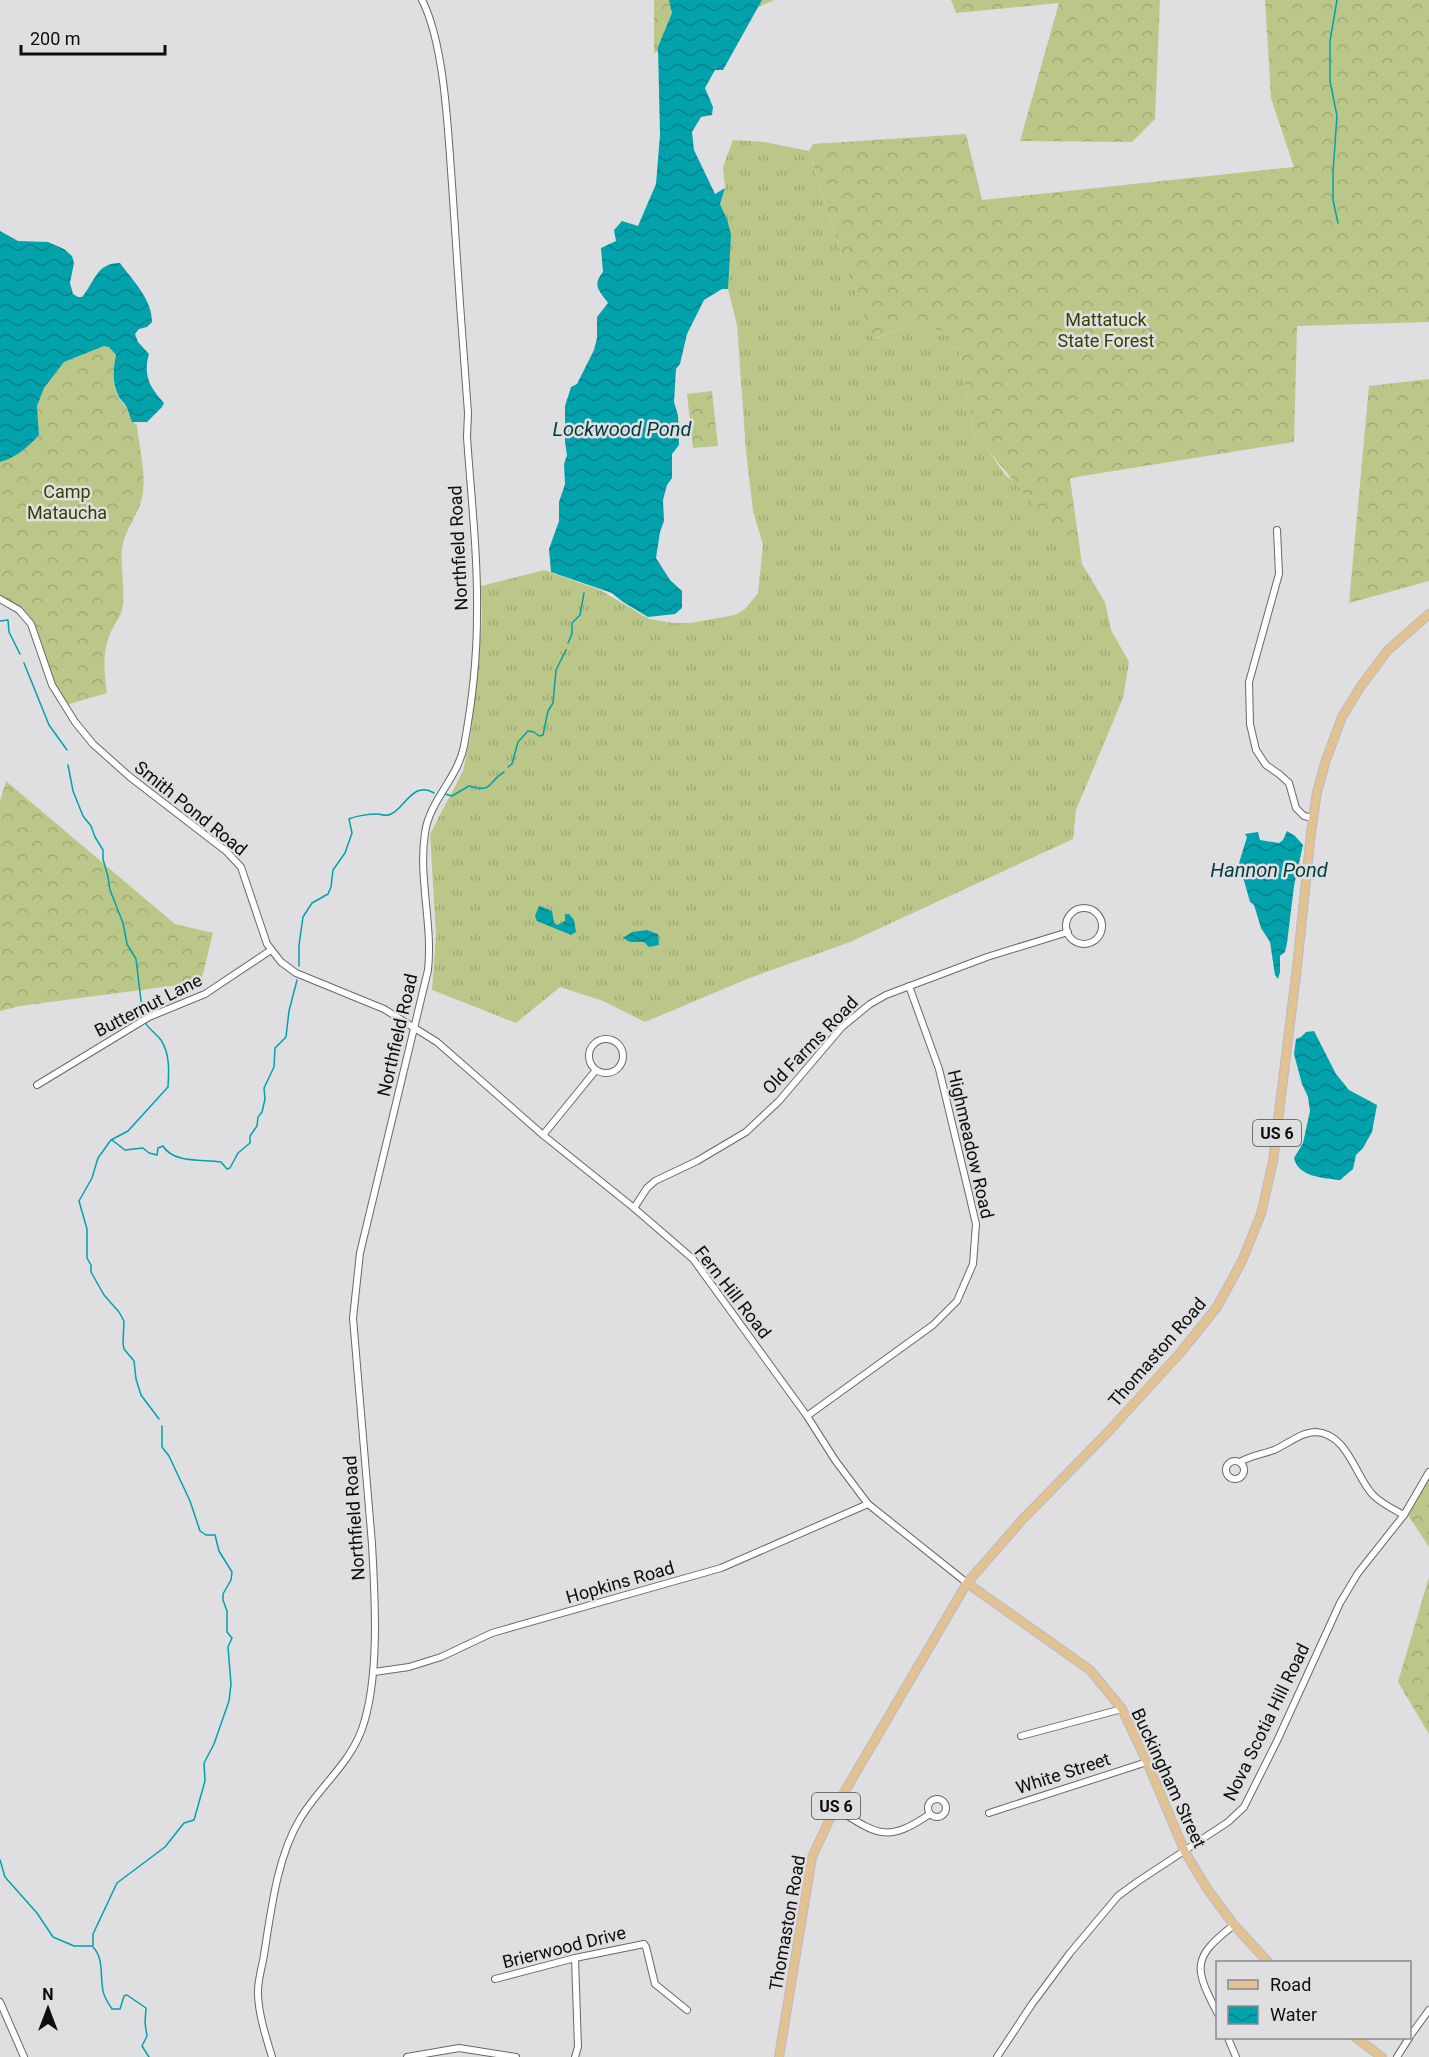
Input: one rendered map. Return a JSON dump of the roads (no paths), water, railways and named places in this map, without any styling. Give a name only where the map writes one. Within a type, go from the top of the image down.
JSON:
[{"type":"main road","name":"Thomaston Road","points":[[779,2057],[812,1857],[835,1808],[967,1583],[1022,1520],[1108,1432],[1180,1353],[1217,1307],[1242,1262],[1261,1215],[1273,1161],[1313,818],[1326,760],[1342,717],[1361,686],[1388,650],[1429,614]]},
{"type":"main road","name":"Buckingham Street","points":[[967,1583],[1090,1670],[1122,1709],[1147,1761],[1185,1852],[1208,1890],[1234,1925],[1267,1961]]},
{"type":"main road","points":[[1359,2039],[1382,2057]]},
{"type":"street","name":"Northfield Road","points":[[272,2057],[260,2016],[258,1993],[273,1895],[285,1855],[300,1818],[353,1750],[363,1727],[374,1672],[373,1563],[353,1318],[360,1253],[429,959],[423,855],[425,832],[434,807],[461,758],[470,705],[477,614],[467,437],[468,413],[449,136],[439,56],[428,12],[422,0]]},
{"type":"street","points":[[1278,530],[1279,574],[1249,682],[1250,724],[1256,750],[1266,765],[1289,783],[1296,808],[1304,816],[1313,818]]},
{"type":"street","name":"Smith Pond Road","points":[[0,599],[19,610],[31,624],[52,685],[75,722],[93,744],[130,777],[226,851],[241,867],[257,917],[271,950],[281,962],[296,974],[363,1000],[414,1026]]},
{"type":"street","points":[[1080,909],[1094,911],[1101,920],[1102,926],[1098,936],[1089,943],[1073,940],[1068,932],[1068,919],[1073,912],[1080,909]]},
{"type":"street","name":"Old Farms Road","points":[[634,1208],[647,1188],[656,1181],[704,1157],[746,1132],[779,1101],[857,1013],[886,995],[909,986],[987,957],[1068,932]]},
{"type":"street","name":"Butternut Lane","points":[[37,1085],[144,1020],[206,994],[271,950]]},
{"type":"street","name":"Highmeadow Road","points":[[807,1416],[933,1325],[957,1301],[973,1264],[976,1224],[939,1069],[909,986]]},
{"type":"street","name":"Fern Hill Road","points":[[414,1026],[437,1042],[543,1135],[693,1259],[868,1504],[967,1583]]},
{"type":"street","points":[[604,1038],[618,1043],[624,1055],[620,1067],[610,1073],[596,1070],[589,1057],[593,1045],[604,1038]]},
{"type":"street","points":[[543,1135],[596,1070]]},
{"type":"street","points":[[1240,1462],[1274,1449],[1301,1435],[1316,1432],[1329,1436],[1340,1443],[1363,1482],[1373,1494],[1383,1503],[1404,1515]]},
{"type":"street","name":"Nova Scotia Hill Road","points":[[997,2057],[1032,2004],[1070,1953],[1118,1896],[1228,1822],[1244,1807],[1340,1603],[1358,1573],[1404,1515],[1429,1472]]},
{"type":"street","name":"Hopkins Road","points":[[374,1672],[409,1667],[441,1657],[492,1633],[721,1568],[868,1504]]},
{"type":"street","points":[[1022,1736],[1122,1709]]},
{"type":"street","name":"White Street","points":[[988,1813],[1147,1761]]},
{"type":"street","points":[[835,1808],[860,1824],[883,1832],[903,1830],[930,1814]]},
{"type":"street","points":[[1216,2010],[1203,1984],[1201,1968],[1204,1952],[1234,1925]]},
{"type":"street","name":"Brierwood Drive","points":[[495,1979],[575,1958],[644,1944],[655,1984],[687,2010]]},
{"type":"street","points":[[575,1958],[578,2047],[575,2057]]},
{"type":"street","points":[[0,2002],[24,2057]]},
{"type":"street","points":[[1411,2034],[1429,2010]]},
{"type":"street","points":[[1229,2039],[1236,2057]]},
{"type":"street","points":[[1396,2057],[1408,2039]]},
{"type":"street","points":[[407,2057],[452,2048],[467,2048],[516,2057]]},
{"type":"street","points":[[452,2048],[453,2057]]},
{"type":"water","name":"Lockwood Pond","points":[[669,0],[762,0],[723,70],[715,70],[705,88],[713,107],[712,115],[701,117],[692,132],[694,150],[715,194],[725,188],[720,204],[731,235],[728,289],[722,289],[704,300],[687,334],[680,364],[676,369],[674,402],[678,415],[679,445],[672,454],[672,478],[667,485],[663,500],[664,521],[656,558],[670,580],[682,591],[682,608],[675,614],[648,617],[612,593],[551,572],[549,549],[559,521],[559,502],[565,484],[564,464],[567,455],[565,406],[571,387],[577,384],[594,350],[597,338],[597,317],[608,303],[597,285],[603,272],[601,248],[616,241],[614,230],[622,221],[638,226],[656,184],[660,135],[658,47],[672,13]]},
{"type":"water","points":[[0,231],[18,241],[48,242],[64,249],[72,256],[74,263],[70,283],[73,294],[78,297],[82,297],[101,270],[106,266],[120,263],[145,298],[151,314],[152,322],[135,334],[138,342],[149,354],[147,374],[154,391],[164,403],[147,422],[132,422],[115,385],[116,355],[109,347],[104,346],[64,362],[44,388],[37,406],[39,435],[21,452],[0,462]]},
{"type":"water","name":"Hannon Pond","points":[[1287,831],[1303,845],[1294,886],[1287,943],[1285,952],[1280,956],[1278,979],[1275,975],[1270,942],[1261,928],[1254,905],[1250,902],[1239,863],[1247,837],[1245,834],[1258,832],[1260,840],[1279,843]]},
{"type":"water","points":[[539,906],[552,911],[554,922],[557,925],[565,921],[565,914],[569,914],[574,920],[576,932],[571,935],[537,921],[535,916]]},
{"type":"water","points":[[647,930],[658,934],[659,945],[649,947],[644,942],[630,942],[623,938],[632,932]]},
{"type":"water","points":[[1314,1031],[1336,1074],[1349,1090],[1377,1105],[1372,1132],[1356,1155],[1353,1169],[1340,1180],[1306,1173],[1296,1164],[1294,1158],[1303,1143],[1310,1111],[1308,1097],[1294,1054],[1296,1039],[1306,1032]]},
{"type":"waterway","points":[[1337,0],[1330,41],[1330,81],[1337,116],[1333,200],[1338,223]]},
{"type":"waterway","points":[[568,643],[572,634],[572,623],[580,615],[584,593]]},
{"type":"waterway","points":[[0,621],[8,620],[9,632],[20,654]]},
{"type":"waterway","points":[[508,767],[512,764],[518,742],[528,731],[539,736],[543,735],[548,711],[553,703],[556,670],[566,650]]},
{"type":"waterway","points":[[24,663],[49,725],[67,750]]},
{"type":"waterway","points":[[68,765],[73,791],[83,816],[91,826],[103,850],[110,890],[123,923],[127,944],[136,959],[143,1017]]},
{"type":"waterway","points":[[445,794],[452,796],[469,786],[486,788],[504,772]]},
{"type":"waterway","points":[[299,966],[303,917],[312,903],[328,894],[333,870],[345,853],[352,833],[349,819],[370,814],[389,815],[420,790],[434,793]]},
{"type":"waterway","points":[[112,1140],[125,1150],[143,1148],[157,1155],[158,1148],[163,1146],[174,1156],[189,1160],[221,1162],[227,1169],[230,1168],[238,1153],[250,1143],[250,1136],[262,1112],[265,1099],[264,1088],[274,1067],[275,1048],[286,1037],[289,1011],[297,980]]},
{"type":"waterway","points":[[145,1022],[161,1040],[166,1051],[169,1069],[168,1087],[128,1131],[111,1140],[98,1158],[92,1178],[79,1201],[87,1229],[87,1258],[91,1265],[91,1272],[104,1295],[124,1321],[124,1349],[134,1361],[141,1395],[159,1419]]},
{"type":"waterway","points":[[93,1946],[93,1934],[117,1883],[165,1847],[184,1823],[194,1820],[205,1781],[204,1763],[214,1744],[229,1701],[231,1684],[228,1647],[232,1638],[227,1632],[227,1611],[223,1594],[231,1580],[232,1572],[219,1551],[215,1535],[206,1535],[200,1531],[190,1501],[169,1456],[162,1447],[162,1426]]},
{"type":"waterway","points":[[0,1860],[5,1877],[37,1913],[53,1937],[74,1946],[92,1946]]},
{"type":"waterway","points":[[93,1947],[99,1956],[102,1985],[106,2000],[112,2009],[120,2009],[124,1996],[127,1995],[146,2008],[147,2036],[142,2046],[149,2057]]},
{"type":"park label","name":"Mattatuck State Forest","points":[[1106,329]]},
{"type":"park label","name":"Camp Mataucha","points":[[67,501]]}]
